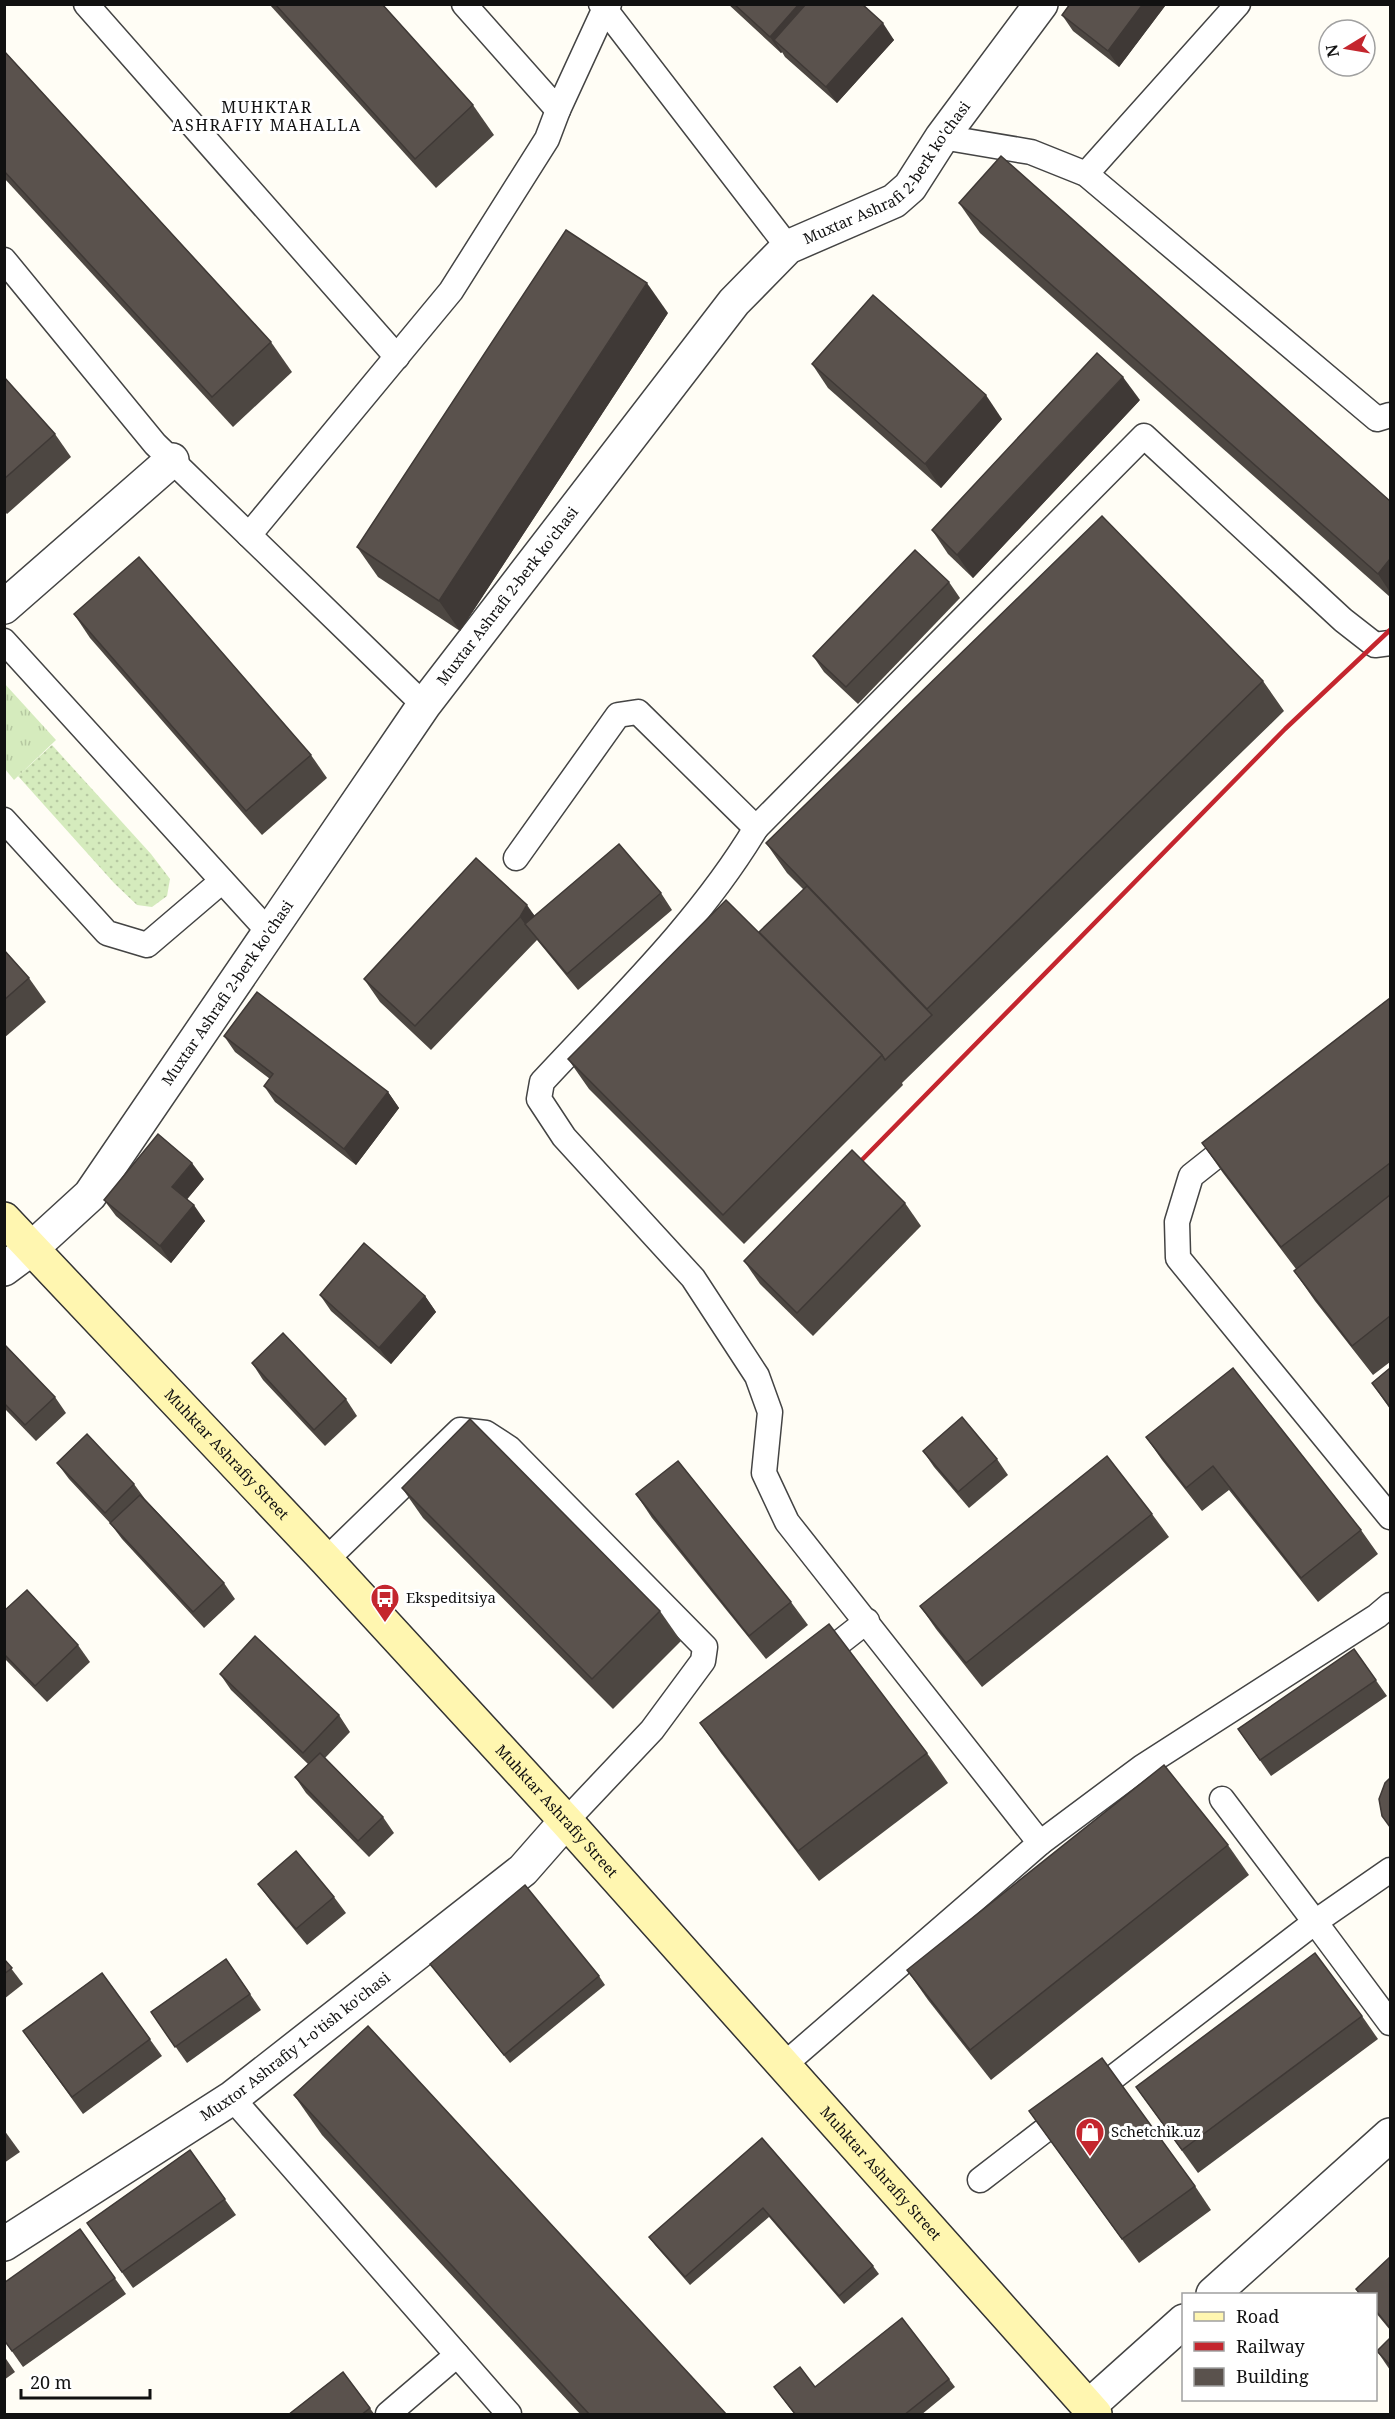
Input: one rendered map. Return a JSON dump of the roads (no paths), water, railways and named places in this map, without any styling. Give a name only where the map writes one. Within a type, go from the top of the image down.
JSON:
[{"type":"main road","name":"Muhktar Ashrafiy Street","points":[[4,1219],[326,1560],[566,1821],[1092,2411]]},
{"type":"street","name":"Muxtar Ashrafi 2-berk ko'chasi","points":[[4,1269],[31,1249],[90,1195],[424,705],[734,302],[788,247],[894,201],[910,187],[942,137],[1041,4]]},
{"type":"street","points":[[4,607],[172,460]]},
{"type":"street","name":"Muxtor Ashrafiy 1-o'tish ko'chasi","points":[[4,2244],[232,2098],[523,1870],[566,1821]]},
{"type":"street","points":[[1215,2293],[1390,2135]]},
{"type":"street","points":[[1092,2411],[1182,2323]]},
{"type":"lane","points":[[86,4],[397,357]]},
{"type":"lane","points":[[464,4],[558,110]]},
{"type":"lane","points":[[1086,174],[1238,4]]},
{"type":"lane","points":[[249,535],[451,291],[547,139],[605,6],[788,247]]},
{"type":"lane","points":[[942,137],[1031,152],[1086,174],[1377,419],[1390,415]]},
{"type":"lane","points":[[4,260],[155,444],[424,705]]},
{"type":"lane","points":[[1040,1843],[787,1522],[764,1473],[770,1412],[757,1376],[693,1278],[564,1137],[539,1100],[542,1083],[692,920],[732,868],[756,828],[1144,436],[1343,620],[1374,645],[1390,643]]},
{"type":"lane","points":[[4,641],[269,932]]},
{"type":"lane","points":[[516,858],[618,715],[638,712],[756,828]]},
{"type":"lane","points":[[4,820],[107,933],[147,945],[222,881]]},
{"type":"lane","points":[[1258,1124],[1191,1176],[1177,1222],[1178,1258],[1390,1517]]},
{"type":"lane","points":[[326,1560],[460,1430],[486,1433],[509,1448],[705,1647],[703,1661],[652,1730],[566,1821]]},
{"type":"lane","points":[[785,2064],[1040,1843],[1142,1767],[1390,1605]]},
{"type":"lane","points":[[799,1675],[867,1621]]},
{"type":"lane","points":[[1222,1799],[1390,2023]]},
{"type":"lane","points":[[980,2180],[1315,1922],[1390,1870]]},
{"type":"lane","points":[[232,2098],[510,2415]]},
{"type":"lane","points":[[388,2415],[457,2355]]},
{"type":"railway","points":[[851,1171],[1285,729],[1390,630]]},
{"type":"place","name":"Ekspeditsiya","points":[[385,1624]]},
{"type":"place","name":"Schetchik.uz","points":[[1090,2158]]},
{"type":"district","name":"MUHKTAR ASHRAFIY MAHALLA","points":[[267,116]]}]
